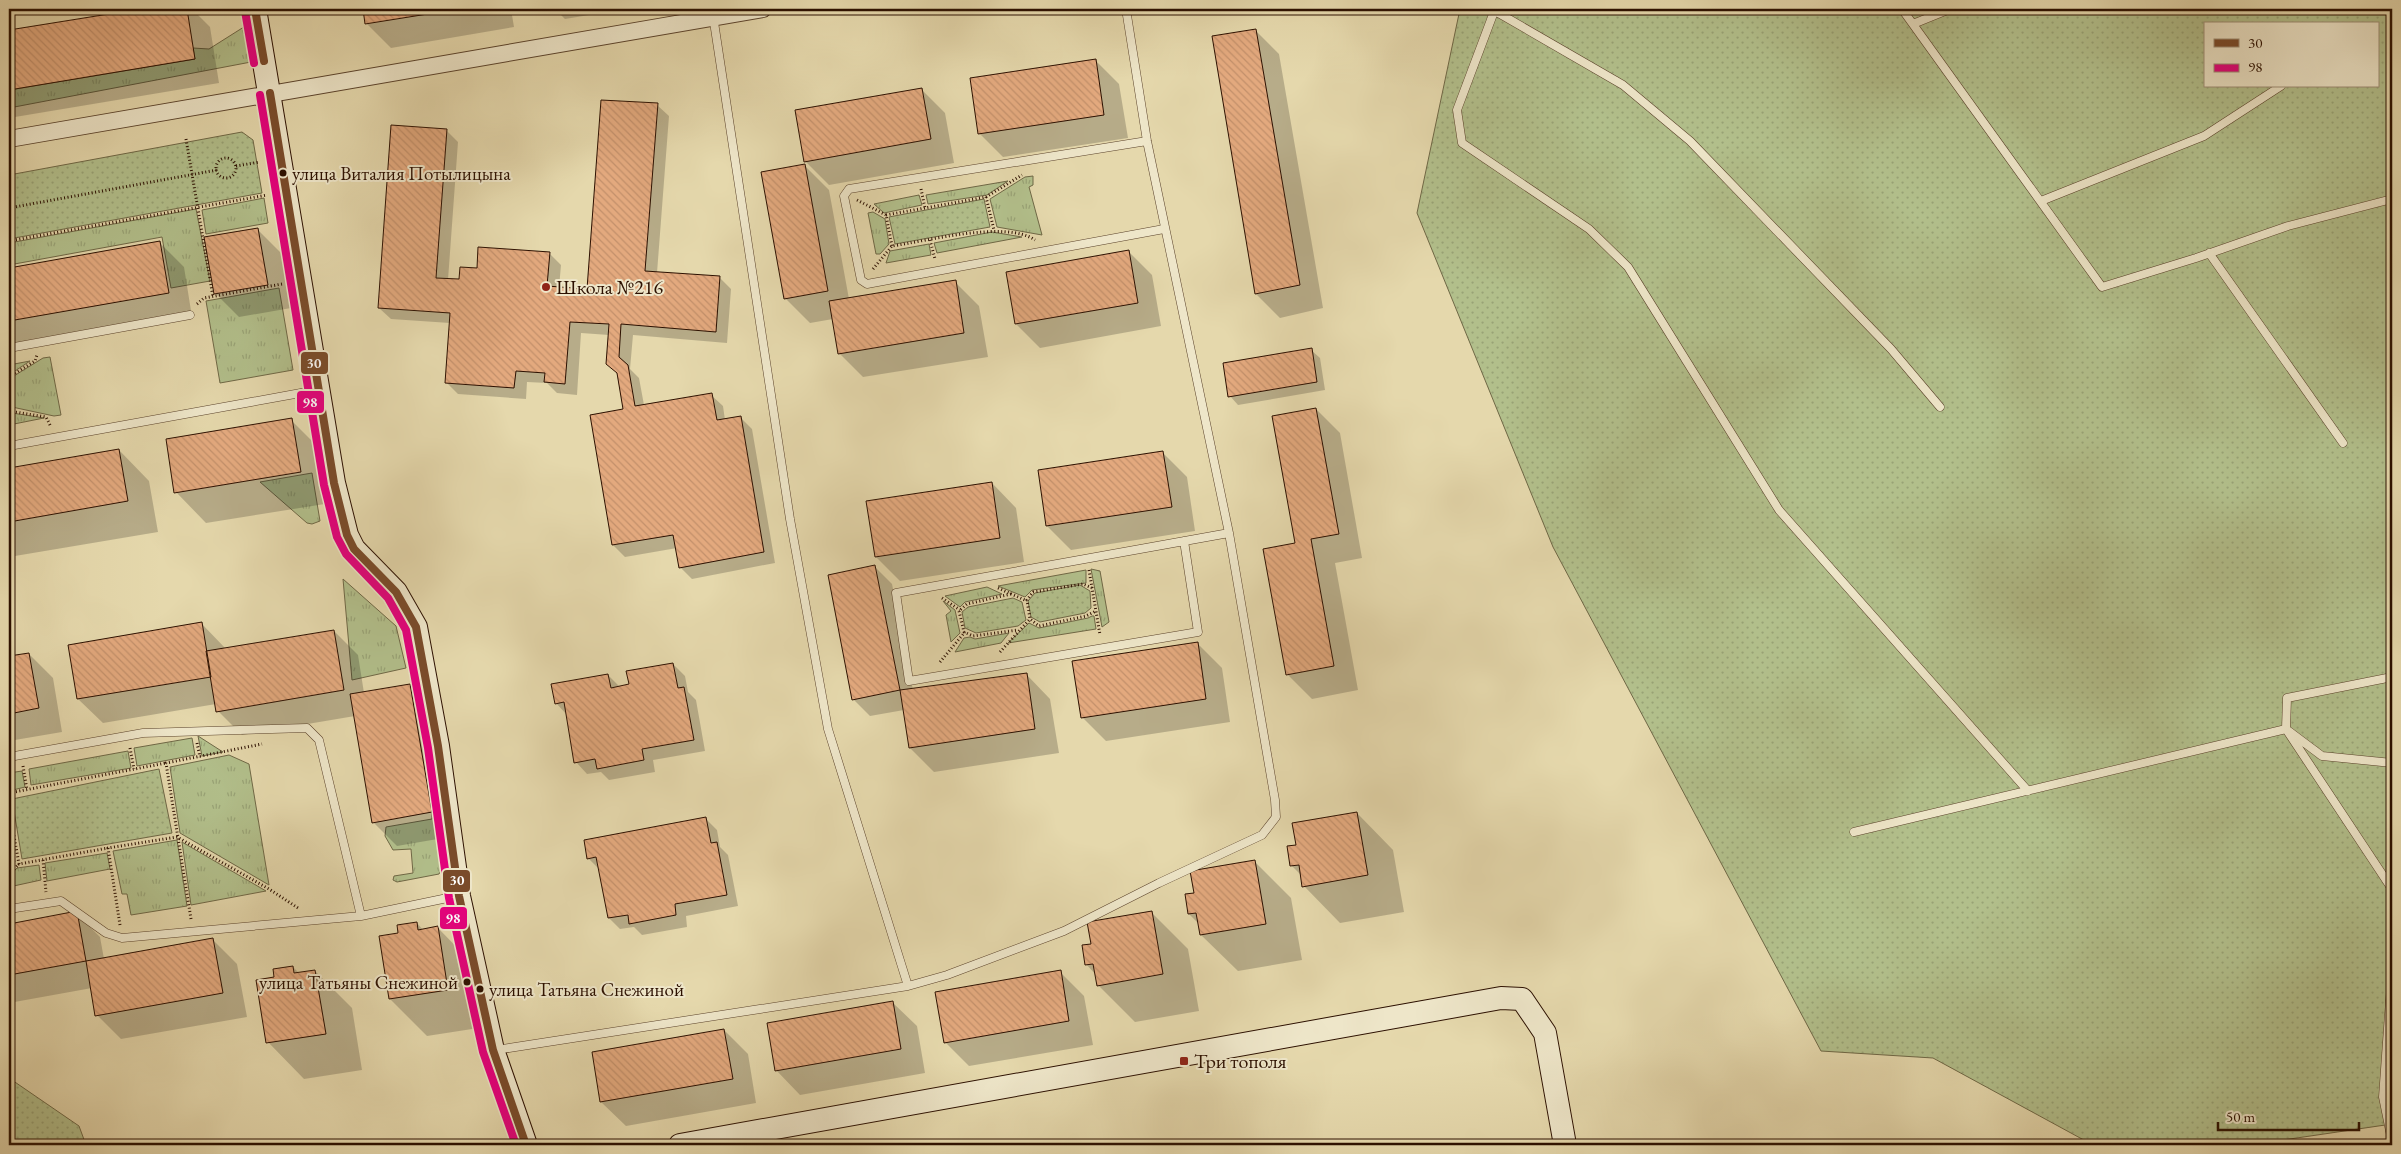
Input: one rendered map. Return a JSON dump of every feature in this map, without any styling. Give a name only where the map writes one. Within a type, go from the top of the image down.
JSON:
[{"type":"street","points":[[255,9],[334,483],[347,535],[354,549],[396,592],[416,627],[438,746],[459,896],[493,1050],[526,1145]]},
{"type":"street","points":[[9,139],[713,13],[763,9]]},
{"type":"street","points":[[680,1145],[1501,998],[1522,999],[1545,1034],[1565,1145]]},
{"type":"lane","points":[[493,1050],[908,986],[947,975],[1064,931],[1159,883],[1262,835],[1276,817],[1275,800],[1229,533],[1164,228],[1147,141],[1126,9]]},
{"type":"lane","points":[[1902,9],[2102,286],[2288,226],[2392,200]]},
{"type":"lane","points":[[1913,24],[1950,9]]},
{"type":"lane","points":[[1940,406],[1891,350],[1690,141],[1623,85],[1495,10],[1457,110],[1462,143],[1589,229],[1628,267],[1779,510],[2028,791]]},
{"type":"lane","points":[[713,13],[790,519],[828,729],[908,986]]},
{"type":"lane","points":[[2041,201],[2204,136],[2278,88]]},
{"type":"lane","points":[[1147,141],[849,189],[844,194],[862,282],[869,284],[1164,228]]},
{"type":"lane","points":[[2209,253],[2343,443]]},
{"type":"lane","points":[[9,348],[190,316]]},
{"type":"lane","points":[[9,446],[319,390]]},
{"type":"lane","points":[[1184,541],[1198,632],[909,681],[896,593],[1087,558],[1229,533]]},
{"type":"lane","points":[[2392,677],[2287,698],[2286,729],[2392,889]]},
{"type":"lane","points":[[9,757],[143,733],[307,728],[319,740],[361,916]]},
{"type":"lane","points":[[1854,832],[2286,729]]},
{"type":"lane","points":[[2286,729],[2322,756],[2392,763]]},
{"type":"lane","points":[[9,909],[61,901],[106,933],[122,938],[361,916],[459,896]]},
{"type":"lane","points":[[2392,973],[2383,1098],[2392,1141]]},
{"type":"path","points":[[186,139],[213,297]]},
{"type":"path","points":[[225,158],[232,159],[236,166],[235,173],[230,177],[224,177],[217,170],[217,164],[225,158]]},
{"type":"path","points":[[844,194],[886,215],[986,197],[1017,179],[1046,158]]},
{"type":"path","points":[[236,166],[262,161]]},
{"type":"path","points":[[9,208],[217,170]]},
{"type":"path","points":[[919,178],[925,208]]},
{"type":"path","points":[[9,241],[267,195]]},
{"type":"path","points":[[986,197],[994,230]]},
{"type":"path","points":[[886,215],[892,246]]},
{"type":"path","points":[[862,282],[892,246],[994,230],[1029,236],[1050,250]]},
{"type":"path","points":[[930,240],[938,272]]},
{"type":"path","points":[[190,316],[195,306],[204,298],[283,284]]},
{"type":"path","points":[[9,377],[37,358],[35,343]]},
{"type":"path","points":[[9,398],[10,411],[49,418],[53,438]]},
{"type":"path","points":[[1087,558],[1102,648]]},
{"type":"path","points":[[986,577],[995,587],[1027,601]]},
{"type":"path","points":[[1092,588],[1083,584],[1034,592],[1027,601],[1030,620],[1039,626],[1086,616],[1096,611]]},
{"type":"path","points":[[965,632],[959,611],[966,604],[1011,594]]},
{"type":"path","points":[[991,667],[993,660],[1018,630],[1030,620]]},
{"type":"path","points":[[965,632],[974,636],[1018,630]]},
{"type":"path","points":[[926,678],[965,632]]},
{"type":"path","points":[[128,736],[134,769]]},
{"type":"path","points":[[9,793],[266,742]]},
{"type":"path","points":[[25,754],[23,767],[27,790]]},
{"type":"path","points":[[166,763],[193,932]]},
{"type":"path","points":[[9,808],[19,864]]},
{"type":"path","points":[[9,874],[19,864],[177,837],[269,889],[316,920]]},
{"type":"path","points":[[108,848],[122,938]]},
{"type":"path","points":[[43,860],[47,903]]},
{"type":"green space","points":[[1460,9],[2392,9],[2392,1124],[2249,1145],[2093,1145],[1933,1058],[1821,1051],[1553,547],[1417,213]]},
{"type":"green space","points":[[247,25],[251,62],[9,108],[9,90],[195,59],[193,48],[209,49]]},
{"type":"green space","points":[[242,132],[253,140],[262,193],[9,239],[9,175]]},
{"type":"green space","points":[[1033,176],[1033,185],[1029,187],[1042,235],[997,227],[990,199],[1025,177]]},
{"type":"green space","points":[[1008,181],[987,195],[928,204],[926,195]]},
{"type":"green space","points":[[919,195],[922,205],[884,213],[874,204]]},
{"type":"green space","points":[[264,198],[268,223],[206,234],[202,210]]},
{"type":"green space","points":[[984,199],[990,227],[895,244],[889,217]]},
{"type":"green space","points":[[196,209],[210,281],[171,288],[162,237],[9,265],[9,243]]},
{"type":"green space","points":[[873,212],[885,219],[889,244],[880,254],[876,254],[868,213]]},
{"type":"green space","points":[[992,232],[1022,237],[937,253],[934,243]]},
{"type":"green space","points":[[929,244],[931,255],[886,263],[890,251]]},
{"type":"green space","points":[[279,288],[293,370],[220,383],[206,301]]},
{"type":"green space","points":[[50,357],[61,415],[54,416],[12,407],[9,379],[43,358]]},
{"type":"green space","points":[[30,361],[9,375],[9,365]]},
{"type":"green space","points":[[9,413],[12,413],[44,418],[9,425]]},
{"type":"green space","points":[[312,473],[320,521],[312,524],[307,523],[260,482]]},
{"type":"green space","points":[[1091,569],[1100,571],[1109,622],[1102,627]]},
{"type":"green space","points":[[1086,570],[1086,583],[1032,590],[1025,597],[998,586]]},
{"type":"green space","points":[[343,579],[396,626],[406,668],[352,680]]},
{"type":"green space","points":[[1080,585],[1090,591],[1091,608],[1085,613],[1040,622],[1031,617],[1028,601],[1035,593]]},
{"type":"green space","points":[[987,587],[1002,594],[965,602],[960,607],[945,596]]},
{"type":"green space","points":[[1013,598],[1022,602],[1026,620],[1018,626],[976,633],[965,628],[962,612],[968,607]]},
{"type":"green space","points":[[943,601],[955,610],[960,633],[951,642],[946,615],[951,611]]},
{"type":"green space","points":[[1094,616],[1096,629],[1008,643],[1029,623],[1039,628]]},
{"type":"green space","points":[[1009,633],[1001,643],[955,652],[964,638],[970,637],[975,639]]},
{"type":"green space","points":[[198,736],[223,752],[202,756]]},
{"type":"green space","points":[[192,738],[195,755],[137,766],[134,748]]},
{"type":"green space","points":[[128,751],[131,768],[31,785],[29,769]]},
{"type":"green space","points":[[229,755],[249,764],[269,885],[180,833],[170,767]]},
{"type":"green space","points":[[159,769],[172,833],[22,859],[12,799]]},
{"type":"green space","points":[[22,771],[25,787],[9,791],[9,773]]},
{"type":"green space","points":[[438,810],[444,865],[439,874],[397,882],[393,880],[394,876],[413,873],[411,849],[393,850],[385,836],[386,827],[432,819],[432,811]]},
{"type":"green space","points":[[9,828],[15,862],[9,867]]},
{"type":"green space","points":[[177,840],[187,906],[131,915],[127,894],[122,894],[113,851]]},
{"type":"green space","points":[[182,842],[266,891],[191,905]]},
{"type":"green space","points":[[107,853],[110,869],[47,881],[45,863]]},
{"type":"green space","points":[[39,865],[41,880],[9,887],[9,877],[17,868]]},
{"type":"green space","points":[[9,1078],[79,1126],[86,1145],[9,1145]]},
{"type":"building","points":[[140,9],[187,9],[195,59],[9,90],[9,30]]},
{"type":"building","points":[[363,9],[459,9],[365,24]]},
{"type":"building","points":[[1256,29],[1300,285],[1255,294],[1212,36]]},
{"type":"building","points":[[1096,59],[1104,115],[978,134],[970,78]]},
{"type":"building","points":[[922,88],[931,139],[804,162],[795,110]]},
{"type":"building","points":[[601,100],[658,103],[645,271],[720,276],[716,332],[621,324],[619,357],[628,365],[635,406],[712,393],[717,420],[741,416],[764,552],[679,568],[673,535],[612,545],[590,415],[623,409],[617,373],[606,364],[609,324],[570,322],[565,384],[544,382],[545,373],[516,371],[514,388],[445,383],[450,313],[378,308],[391,125],[447,129],[436,278],[459,279],[460,267],[477,268],[478,247],[550,252],[547,286],[587,289]]},
{"type":"building","points":[[805,164],[828,291],[784,299],[761,172]]},
{"type":"building","points":[[258,228],[268,285],[214,294],[204,237]]},
{"type":"building","points":[[160,241],[169,293],[9,321],[9,268]]},
{"type":"building","points":[[1129,250],[1138,303],[1015,324],[1006,272]]},
{"type":"building","points":[[956,280],[964,333],[838,354],[829,301]]},
{"type":"building","points":[[1312,348],[1317,382],[1228,397],[1223,363]]},
{"type":"building","points":[[1316,408],[1339,534],[1311,539],[1334,666],[1286,675],[1263,549],[1295,543],[1272,416]]},
{"type":"building","points":[[292,418],[301,472],[174,493],[166,439]]},
{"type":"building","points":[[119,449],[128,501],[9,522],[9,468]]},
{"type":"building","points":[[1163,451],[1172,507],[1046,526],[1038,470]]},
{"type":"building","points":[[992,482],[1000,538],[875,557],[866,501]]},
{"type":"building","points":[[875,565],[900,690],[852,700],[828,575]]},
{"type":"building","points":[[202,622],[211,677],[77,699],[68,645]]},
{"type":"building","points":[[334,630],[344,690],[216,712],[206,651]]},
{"type":"building","points":[[1198,642],[1206,699],[1081,718],[1072,661]]},
{"type":"building","points":[[29,653],[39,708],[9,714],[9,656]]},
{"type":"building","points":[[673,663],[678,688],[684,687],[694,740],[642,749],[644,760],[597,769],[595,759],[574,763],[564,702],[555,704],[551,684],[608,674],[611,688],[629,684],[626,671]]},
{"type":"building","points":[[1027,673],[1035,729],[909,748],[900,690]]},
{"type":"building","points":[[410,684],[432,812],[372,823],[350,694]]},
{"type":"building","points":[[1357,812],[1368,875],[1302,887],[1299,865],[1290,866],[1287,846],[1296,845],[1292,823]]},
{"type":"building","points":[[706,817],[711,843],[717,842],[727,895],[675,904],[676,915],[629,924],[628,915],[608,918],[596,857],[587,859],[584,840]]},
{"type":"building","points":[[1255,860],[1266,924],[1200,935],[1196,913],[1188,914],[1185,894],[1194,893],[1190,871]]},
{"type":"building","points":[[77,911],[86,961],[9,975],[9,924]]},
{"type":"building","points":[[1152,911],[1163,974],[1097,986],[1093,964],[1085,965],[1082,945],[1091,944],[1087,922]]},
{"type":"building","points":[[417,922],[418,930],[438,926],[448,990],[389,999],[379,936],[398,933],[397,925]]},
{"type":"building","points":[[213,938],[223,993],[95,1016],[86,961]]},
{"type":"building","points":[[293,966],[294,973],[315,970],[326,1034],[266,1043],[256,980],[274,977],[273,969]]},
{"type":"building","points":[[1061,970],[1069,1021],[944,1043],[935,992]]},
{"type":"building","points":[[893,1001],[901,1049],[775,1071],[767,1023]]},
{"type":"building","points":[[724,1029],[733,1079],[600,1102],[592,1052]]},
{"type":"transit line","name":"30","points":[[255,9],[264,61]]},
{"type":"transit line","name":"98","points":[[245,11],[254,63]]},
{"type":"transit line","name":"30","points":[[270,93],[334,483],[347,535],[354,549],[396,592],[416,627],[438,746],[459,896],[493,1050],[526,1145]]},
{"type":"transit line","name":"98","points":[[260,95],[324,485],[337,537],[346,554],[388,598],[406,630],[428,748],[449,898],[483,1052],[516,1145]]},
{"type":"place","name":"улица Виталия Потылицына","points":[[283,173]]},
{"type":"place","name":"Школа №216","points":[[546,287]]},
{"type":"place","name":"улица Татьяны Снежиной","points":[[467,982]]},
{"type":"place","name":"улица Татьяна Снежиной","points":[[480,989]]},
{"type":"place","name":"Три тополя","points":[[1184,1061]]}]
